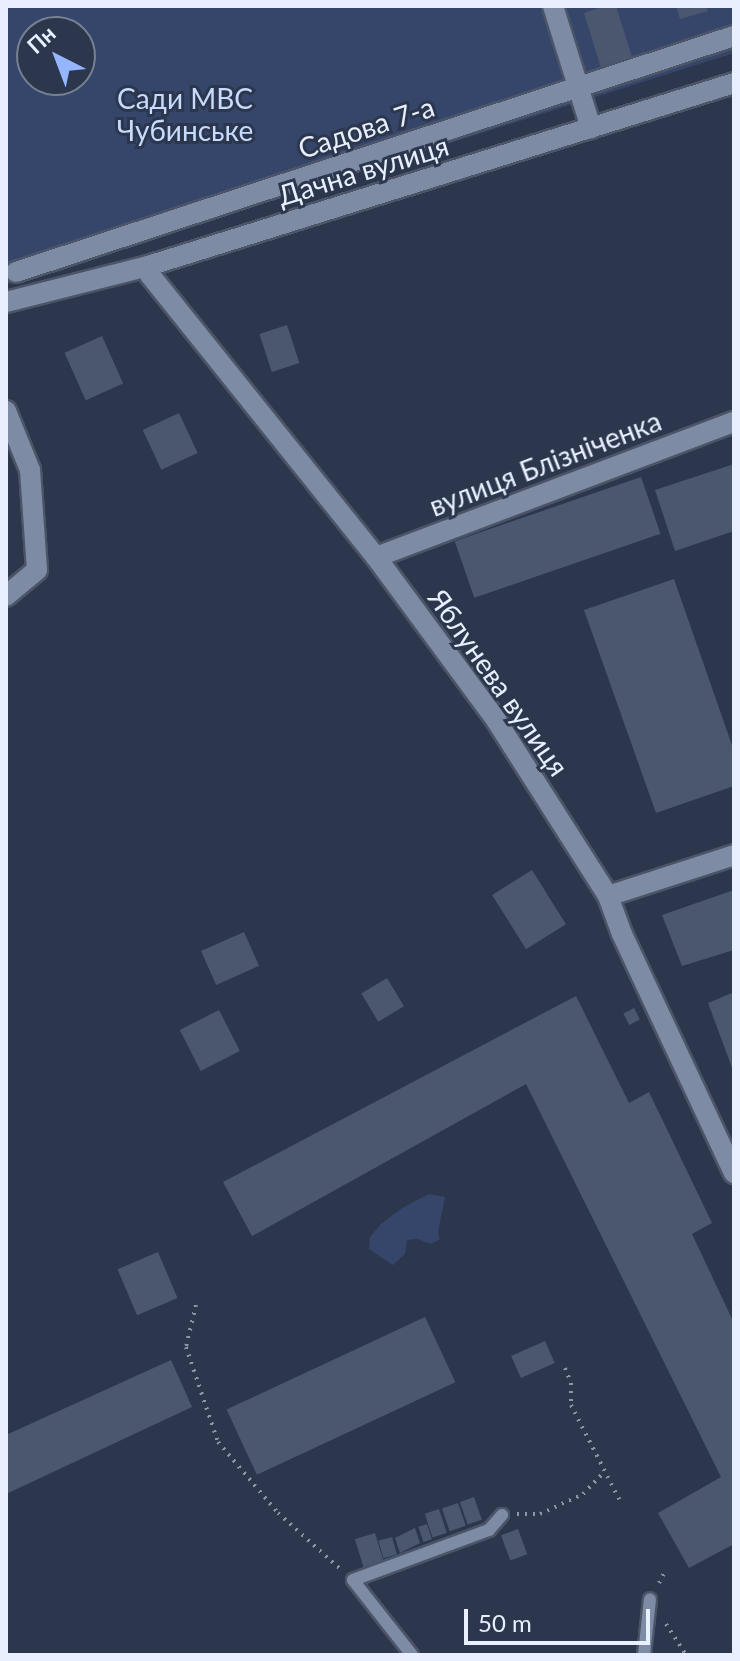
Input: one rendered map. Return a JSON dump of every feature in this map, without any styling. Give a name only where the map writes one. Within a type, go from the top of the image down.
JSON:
[{"type":"street","points":[[553,6],[591,128]]},
{"type":"street","name":"Садова 7-а","points":[[16,272],[734,36]]},
{"type":"street","name":"Дачна вулиця","points":[[6,302],[148,266],[734,83]]},
{"type":"street","name":"Яблунева вулиця","points":[[148,266],[150,275],[376,557],[496,720],[608,896],[734,1173]]},
{"type":"street","points":[[6,411],[30,470],[37,570],[6,596]]},
{"type":"street","name":"вулиця Блізніченка","points":[[376,557],[734,422]]},
{"type":"street","points":[[608,896],[734,855]]},
{"type":"lane","points":[[412,1655],[353,1580],[489,1530],[502,1515]]},
{"type":"lane","points":[[644,1655],[650,1599]]},
{"type":"path","points":[[196,1305],[186,1347],[218,1442],[278,1513],[353,1580]]},
{"type":"path","points":[[565,1368],[571,1383],[571,1405],[619,1499]]},
{"type":"path","points":[[502,1515],[540,1514],[583,1494],[605,1471]]},
{"type":"green space","name":"Сади МВС Чубинське","points":[[6,6],[734,6],[734,53],[6,284]]},
{"type":"green space","points":[[429,1194],[445,1197],[438,1232],[440,1239],[431,1244],[417,1239],[407,1240],[405,1254],[393,1265],[369,1249],[370,1237],[381,1224],[402,1208]]},
{"type":"building","points":[[616,6],[632,57],[601,68],[584,13]]},
{"type":"building","points":[[676,6],[706,6],[708,11],[680,19]]},
{"type":"building","points":[[287,325],[299,363],[272,372],[259,334]]},
{"type":"building","points":[[102,336],[123,384],[86,400],[65,353]]},
{"type":"building","points":[[179,413],[198,453],[161,470],[143,430]]},
{"type":"building","points":[[734,464],[734,531],[675,551],[655,490]]},
{"type":"building","points":[[641,477],[661,534],[474,598],[455,541]]},
{"type":"building","points":[[674,579],[734,751],[734,786],[656,813],[584,610]]},
{"type":"building","points":[[532,870],[566,924],[526,949],[492,895]]},
{"type":"building","points":[[734,890],[734,950],[682,966],[662,915]]},
{"type":"building","points":[[244,932],[259,966],[216,985],[201,951]]},
{"type":"building","points":[[387,978],[404,1006],[378,1022],[361,993]]},
{"type":"building","points":[[734,992],[734,1073],[708,1003]]},
{"type":"building","points":[[576,996],[629,1103],[649,1092],[712,1223],[692,1234],[734,1323],[734,1544],[689,1568],[658,1513],[721,1477],[526,1084],[252,1236],[223,1182]]},
{"type":"building","points":[[634,1008],[640,1020],[629,1025],[623,1013]]},
{"type":"building","points":[[219,1010],[240,1051],[201,1071],[180,1030]]},
{"type":"building","points":[[158,1252],[178,1298],[137,1315],[117,1269]]},
{"type":"building","points":[[425,1317],[455,1382],[257,1475],[227,1410]]},
{"type":"building","points":[[545,1341],[555,1363],[521,1378],[511,1356]]},
{"type":"building","points":[[171,1360],[192,1407],[6,1494],[6,1435]]},
{"type":"building","points":[[474,1497],[482,1520],[468,1525],[460,1502]]},
{"type":"building","points":[[458,1503],[466,1526],[450,1531],[442,1509]]},
{"type":"building","points":[[439,1509],[447,1533],[432,1537],[425,1514]]},
{"type":"building","points":[[427,1524],[432,1539],[423,1542],[418,1527]]},
{"type":"building","points":[[415,1528],[420,1543],[400,1553],[395,1538]]},
{"type":"building","points":[[518,1529],[527,1554],[510,1561],[501,1535]]},
{"type":"building","points":[[375,1533],[384,1562],[364,1568],[355,1539]]},
{"type":"building","points":[[392,1537],[397,1554],[384,1558],[379,1541]]}]
